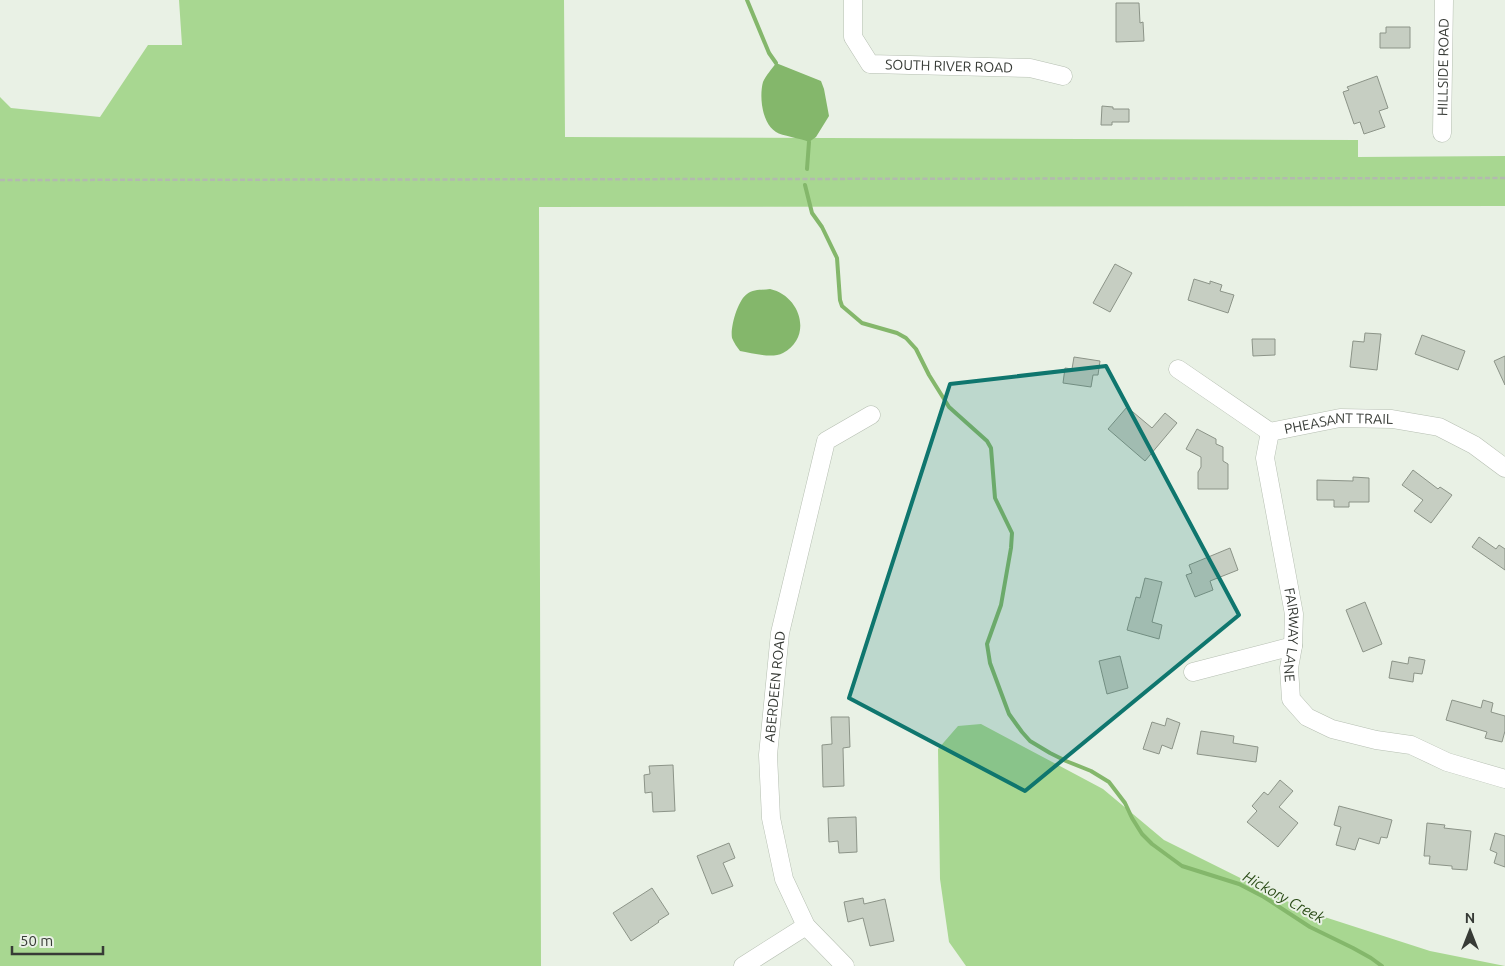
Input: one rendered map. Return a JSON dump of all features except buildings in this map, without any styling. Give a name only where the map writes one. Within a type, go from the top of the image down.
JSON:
[{"type":"street","name":"SOUTH RIVER ROAD","points":[[854,0],[854,37],[870,64],[1030,68],[1063,76]]},
{"type":"street","name":"HILLSIDE ROAD","points":[[1442,133],[1444,0]]},
{"type":"street","name":"PHEASANT TRAIL","points":[[1178,369],[1270,432],[1340,418],[1392,419],[1439,427],[1474,445],[1505,468]]},
{"type":"street","name":"ABERDEEN ROAD","points":[[845,966],[806,926],[784,879],[771,818],[768,754],[780,633],[826,441],[872,416]]},
{"type":"street","name":"FAIRWAY LANE","points":[[1270,432],[1266,458],[1294,614],[1293,646],[1289,668],[1291,699],[1307,717],[1332,729],[1376,740],[1411,745],[1447,762],[1505,779]]},
{"type":"street","points":[[1193,672],[1293,646]]},
{"type":"street","points":[[743,966],[806,926]]},
{"type":"path","points":[[0,180],[1505,178]]},
{"type":"highlighted area","points":[[1106,366],[1239,615],[1025,791],[849,698],[950,384]]},
{"type":"shaded area","points":[[179,0],[564,0],[565,137],[1358,140],[1358,157],[1505,156],[1505,206],[539,207],[541,966],[0,966],[0,97],[11,108],[100,117],[148,45],[182,45]]},
{"type":"shaded area","points":[[776,63],[821,81],[829,116],[816,137],[809,142],[776,132],[771,128],[765,116],[761,95],[763,82]]},
{"type":"shaded area","points":[[770,289],[781,293],[796,308],[800,328],[798,337],[792,346],[778,355],[762,355],[740,351],[732,338],[733,321],[738,308],[749,292]]},
{"type":"shaded area","points":[[981,724],[1103,789],[1164,840],[1309,912],[1430,951],[1505,966],[966,966],[949,942],[940,879],[938,749],[958,726]]},
{"type":"waterway","name":"Hickory Creek","points":[[747,0],[769,53],[776,63]]},
{"type":"waterway","name":"Hickory Creek","points":[[807,169],[809,142]]},
{"type":"waterway","name":"Hickory Creek","points":[[805,185],[812,213],[822,227],[837,258],[842,306],[862,323],[897,333],[906,338],[916,349],[929,375],[949,407],[987,441],[991,448],[995,498],[1012,533],[1001,605],[987,644],[990,663],[1009,714],[1022,732],[1030,741],[1050,753],[1091,771],[1109,782],[1125,803],[1142,834],[1152,844],[1182,866],[1239,884],[1264,897],[1310,927],[1353,948],[1382,966]]}]
